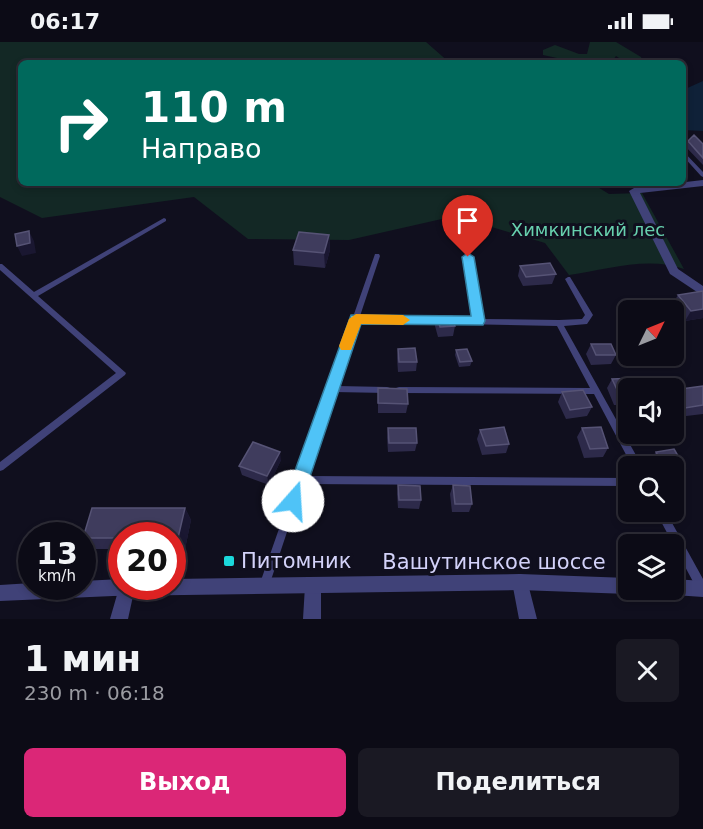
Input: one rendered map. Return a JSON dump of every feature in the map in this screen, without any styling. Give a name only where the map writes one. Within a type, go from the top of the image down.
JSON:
[{"type":"street","points":[[686,185],[703,183]]},
{"type":"street","points":[[677,186],[634,191],[674,271],[703,292]]},
{"type":"street","points":[[520,582],[528,619]]},
{"type":"street","name":"Вашутинское шоссе","points":[[186,587],[520,582],[618,586]]},
{"type":"street","points":[[312,619],[313,586]]},
{"type":"street","name":"Вашутинское шоссе","points":[[0,593],[108,588]]},
{"type":"street","points":[[684,588],[703,589]]},
{"type":"street","points":[[119,619],[124,600]]},
{"type":"lane","points":[[686,156],[703,175]]},
{"type":"lane","points":[[34,295],[164,220]]},
{"type":"lane","points":[[264,586],[377,256]]},
{"type":"lane","points":[[468,257],[478,321]]},
{"type":"lane","points":[[0,266],[122,374],[0,468]]},
{"type":"lane","points":[[356,319],[584,322],[589,315],[568,279]]},
{"type":"lane","points":[[559,323],[632,456]]},
{"type":"lane","points":[[331,389],[596,391]]},
{"type":"lane","points":[[300,480],[618,482]]},
{"type":"lane","points":[[666,522],[703,589]]},
{"type":"green space","name":"Химкинский лес","points":[[0,42],[426,42],[447,60],[18,60],[18,186],[596,186],[609,194],[642,193],[684,269],[670,265],[641,264],[569,275],[545,243],[455,216],[349,240],[248,239],[194,197],[42,218],[0,197]]},
{"type":"green space","points":[[590,42],[616,42],[641,57],[642,60],[622,60],[616,56],[613,60],[566,60],[543,55],[543,50],[555,45],[579,54],[587,54]]},
{"type":"water","points":[[703,81],[703,131],[686,130],[686,89]]},
{"type":"building","points":[[694,135],[703,144],[703,158],[688,141]]},
{"type":"building","points":[[29,231],[30,243],[17,246],[15,234]]},
{"type":"building","points":[[299,232],[329,235],[324,253],[293,250]]},
{"type":"building","points":[[550,263],[556,274],[526,277],[520,266]]},
{"type":"building","points":[[703,291],[703,309],[691,311],[678,295]]},
{"type":"building","points":[[437,316],[452,316],[455,326],[440,327]]},
{"type":"building","points":[[591,344],[611,344],[616,355],[596,355]]},
{"type":"building","points":[[415,348],[417,362],[399,362],[398,349]]},
{"type":"building","points":[[467,349],[472,361],[460,362],[456,350]]},
{"type":"building","points":[[612,379],[618,379],[618,392]]},
{"type":"building","points":[[703,386],[703,405],[685,408],[684,389]]},
{"type":"building","points":[[378,388],[407,389],[408,404],[378,403]]},
{"type":"building","points":[[583,390],[592,407],[570,410],[562,392]]},
{"type":"building","points":[[504,427],[509,444],[486,446],[480,430]]},
{"type":"building","points":[[601,427],[608,448],[590,449],[582,428]]},
{"type":"building","points":[[388,428],[416,428],[417,443],[389,443]]},
{"type":"building","points":[[253,442],[280,452],[267,476],[239,466]]},
{"type":"building","points":[[674,449],[678,456],[658,456],[656,452]]},
{"type":"building","points":[[398,485],[420,486],[421,500],[399,500]]},
{"type":"building","points":[[453,485],[470,486],[472,504],[455,504]]},
{"type":"building","points":[[92,508],[185,508],[182,522],[108,522],[108,538],[96,538],[96,522],[88,522]]},
{"type":"slow traffic","points":[[346,346],[356,319],[403,320]]},
{"type":"place","name":"Питомник","points":[[229,561]]},
{"type":"route","points":[[293,501],[356,319],[478,321],[468,257]]}]
